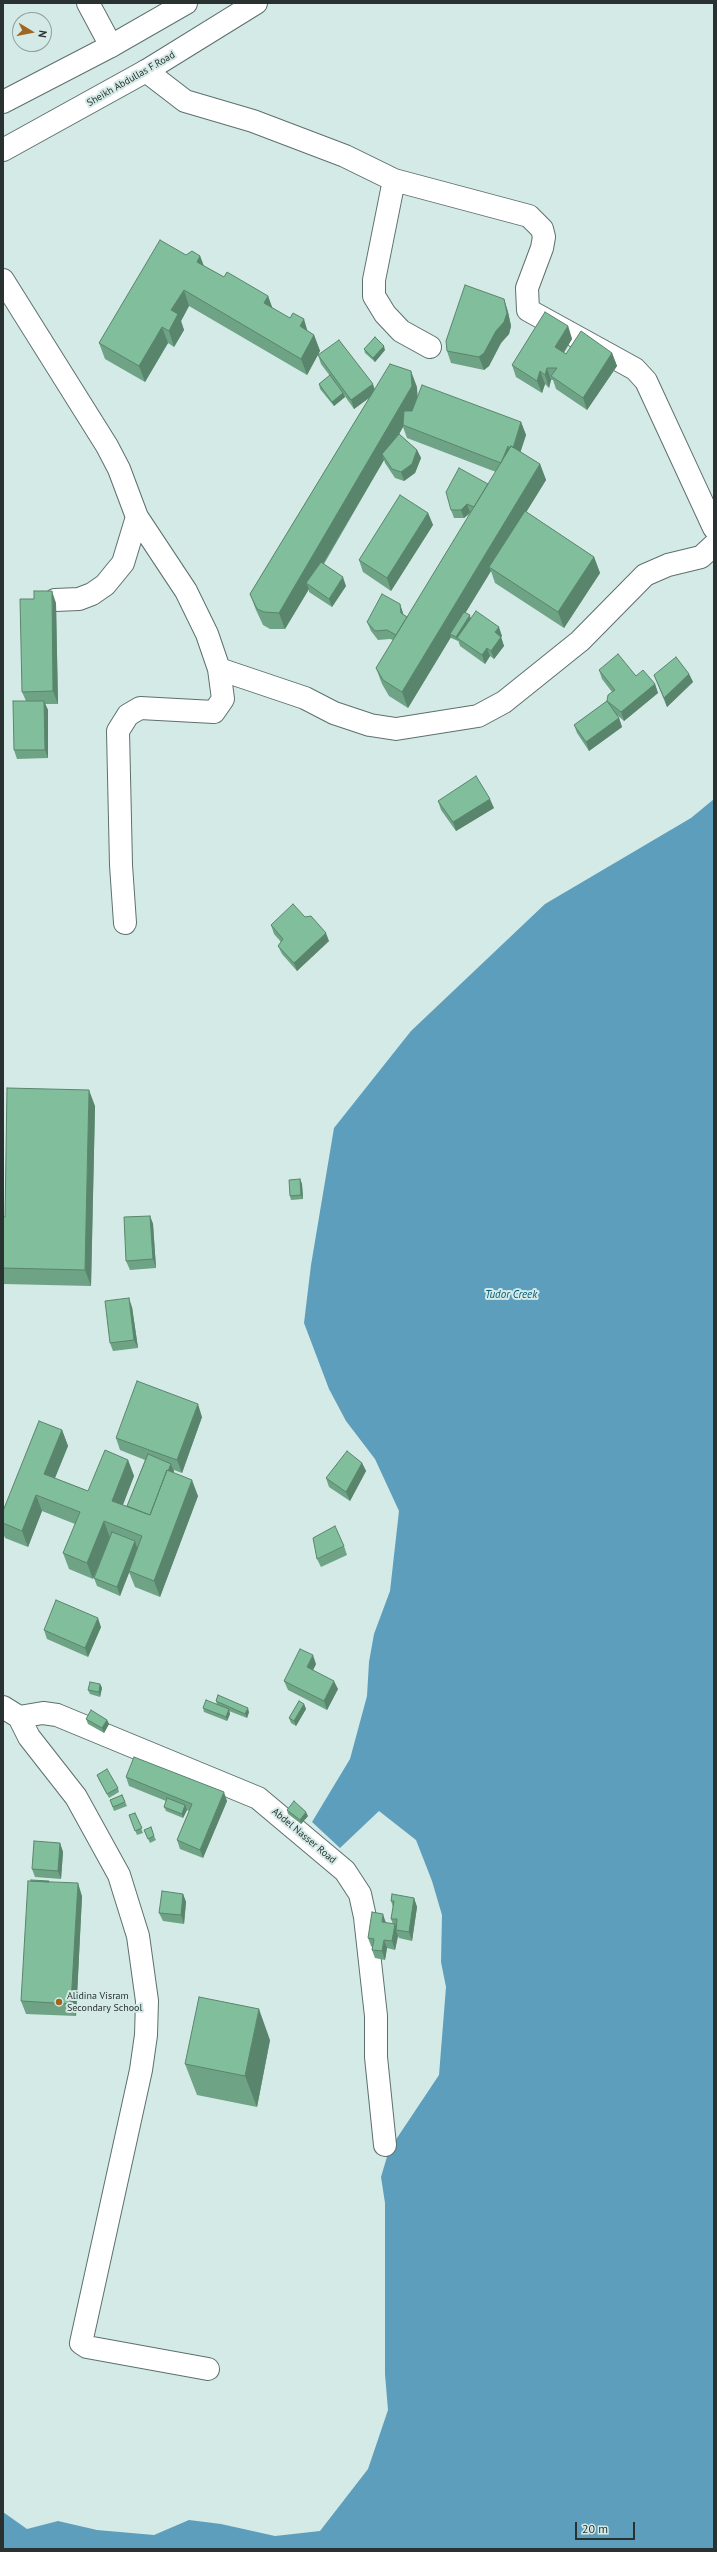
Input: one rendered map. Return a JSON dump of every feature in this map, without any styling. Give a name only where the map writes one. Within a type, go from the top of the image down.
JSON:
[{"type":"street","points":[[88,3],[111,46]]},
{"type":"street","points":[[3,102],[111,46],[186,3]]},
{"type":"street","name":"Sheikh Abdullas F.Road","points":[[3,150],[146,71],[256,3]]},
{"type":"street","points":[[146,71],[186,101],[253,121],[345,156],[394,180],[512,210],[529,216],[537,224],[544,237],[542,248],[527,288],[528,310],[635,369],[646,381],[712,518]]},
{"type":"street","points":[[394,180],[374,280],[374,296],[385,314],[401,331],[430,348]]},
{"type":"street","points":[[3,280],[95,425],[119,469],[137,517],[186,591],[207,634],[219,670],[222,699],[214,712],[140,708],[128,715],[118,731],[121,865],[125,923]]},
{"type":"street","points":[[55,600],[79,599],[92,594],[105,585],[123,563],[137,517]]},
{"type":"street","points":[[219,670],[305,698],[334,713],[376,726],[396,729],[478,716],[504,702],[580,641],[645,575],[668,565],[701,557],[714,545]]},
{"type":"street","points":[[11,1712],[76,1796],[119,1875],[138,1936],[147,2001],[146,2035],[141,2070],[81,2343],[87,2348],[208,2369]]},
{"type":"street","name":"Abdel Nasser Road","points":[[11,1712],[57,1715],[258,1798],[346,1871],[360,1894],[365,1917],[376,2016],[376,2057],[385,2145]]},
{"type":"water","name":"Tudor Creek","points":[[714,799],[714,2549],[3,2549],[3,2512],[27,2529],[58,2521],[97,2530],[154,2535],[189,2520],[221,2524],[275,2536],[320,2531],[368,2469],[388,2410],[385,2374],[385,2203],[381,2177],[389,2150],[439,2075],[446,1987],[441,1962],[442,1915],[432,1881],[416,1840],[379,1811],[340,1848],[312,1822],[350,1759],[367,1696],[369,1662],[374,1634],[390,1591],[399,1511],[375,1459],[346,1421],[329,1389],[304,1323],[311,1265],[334,1128],[411,1031],[545,904],[691,818]]},
{"type":"building","points":[[160,240],[186,255],[192,251],[200,256],[197,262],[224,277],[227,272],[268,296],[264,303],[290,318],[293,313],[304,319],[300,326],[314,335],[301,359],[184,290],[171,310],[178,314],[169,331],[162,327],[139,366],[99,343]]},
{"type":"building","points":[[465,285],[504,299],[507,313],[504,322],[496,331],[484,353],[479,357],[447,351],[446,341]]},
{"type":"building","points":[[545,312],[568,326],[555,347],[566,354],[581,331],[612,353],[583,398],[551,376],[557,368],[547,368],[545,375],[540,371],[537,381],[512,365]]},
{"type":"building","points":[[375,337],[384,346],[373,358],[364,349]]},
{"type":"building","points":[[339,340],[373,384],[351,400],[318,355]]},
{"type":"building","points":[[390,364],[411,371],[412,386],[279,613],[264,612],[257,609],[250,594]]},
{"type":"building","points":[[330,375],[343,393],[332,402],[319,384]]},
{"type":"building","points":[[422,385],[521,422],[513,448],[508,446],[501,463],[403,425],[404,411],[412,411]]},
{"type":"building","points":[[399,434],[417,450],[412,464],[401,472],[392,469],[382,454]]},
{"type":"building","points":[[511,446],[540,464],[402,692],[383,680],[376,668]]},
{"type":"building","points":[[459,468],[488,484],[474,507],[467,504],[461,510],[451,510],[446,492]]},
{"type":"building","points":[[400,495],[428,513],[387,578],[359,560]]},
{"type":"building","points":[[525,511],[594,557],[558,612],[489,567]]},
{"type":"building","points":[[321,562],[343,577],[329,599],[306,583]]},
{"type":"building","points":[[34,591],[52,591],[53,691],[22,692],[20,599],[34,599]]},
{"type":"building","points":[[382,594],[400,604],[401,613],[407,617],[396,635],[387,630],[375,631],[367,622]]},
{"type":"building","points":[[476,611],[499,627],[495,632],[501,637],[491,651],[487,648],[482,655],[457,638]]},
{"type":"building","points":[[464,612],[470,615],[456,637],[450,634]]},
{"type":"building","points":[[618,654],[636,676],[643,670],[655,684],[621,712],[607,701],[608,695],[615,690],[599,670]]},
{"type":"building","points":[[676,657],[689,674],[664,698],[654,675]]},
{"type":"building","points":[[13,701],[44,701],[45,750],[14,750]]},
{"type":"building","points":[[607,701],[619,718],[586,742],[574,725]]},
{"type":"building","points":[[476,776],[490,799],[453,822],[438,801]]},
{"type":"building","points":[[293,904],[305,917],[311,916],[326,933],[294,963],[278,946],[283,939],[271,925]]},
{"type":"building","points":[[7,1088],[89,1090],[85,1270],[3,1268]]},
{"type":"building","points":[[300,1179],[301,1195],[290,1196],[289,1180]]},
{"type":"building","points":[[150,1216],[153,1259],[126,1261],[124,1217]]},
{"type":"building","points":[[129,1298],[134,1340],[110,1343],[105,1301]]},
{"type":"building","points":[[137,1381],[198,1404],[177,1460],[116,1438]]},
{"type":"building","points":[[39,1421],[62,1430],[44,1474],[88,1491],[105,1450],[128,1460],[112,1501],[150,1515],[167,1470],[192,1480],[154,1581],[129,1571],[142,1536],[104,1521],[87,1563],[63,1553],[80,1512],[36,1495],[22,1531],[3,1523],[3,1511]]},
{"type":"building","points":[[347,1451],[362,1463],[346,1492],[326,1478]]},
{"type":"building","points":[[148,1454],[171,1464],[168,1471],[167,1470],[150,1515],[127,1506]]},
{"type":"building","points":[[335,1526],[344,1546],[317,1559],[313,1538]]},
{"type":"building","points":[[112,1532],[135,1541],[117,1587],[94,1578]]},
{"type":"building","points":[[56,1600],[98,1618],[85,1648],[44,1630]]},
{"type":"building","points":[[300,1649],[313,1655],[307,1667],[334,1681],[324,1701],[284,1681]]},
{"type":"building","points":[[90,1682],[100,1684],[99,1692],[88,1690]]},
{"type":"building","points":[[218,1695],[248,1708],[245,1714],[216,1701]]},
{"type":"building","points":[[206,1700],[229,1709],[226,1717],[203,1708]]},
{"type":"building","points":[[299,1701],[304,1704],[294,1721],[289,1718]]},
{"type":"building","points":[[91,1710],[107,1720],[102,1728],[86,1719]]},
{"type":"building","points":[[134,1757],[224,1792],[200,1850],[177,1840],[192,1804],[126,1777]]},
{"type":"building","points":[[107,1769],[118,1788],[107,1794],[97,1775]]},
{"type":"building","points":[[122,1795],[125,1802],[113,1807],[110,1800]]},
{"type":"building","points":[[167,1798],[185,1805],[182,1814],[164,1807]]},
{"type":"building","points":[[294,1801],[306,1812],[300,1820],[287,1810]]},
{"type":"building","points":[[135,1813],[142,1828],[135,1831],[129,1815]]},
{"type":"building","points":[[151,1827],[154,1836],[148,1839],[144,1830]]},
{"type":"building","points":[[34,1841],[60,1843],[58,1871],[32,1869]]},
{"type":"building","points":[[28,1881],[78,1883],[71,2004],[21,2001]]},
{"type":"building","points":[[31,1881],[49,1881],[49,1882]]},
{"type":"building","points":[[162,1891],[183,1894],[181,1915],[159,1913]]},
{"type":"building","points":[[392,1894],[414,1898],[409,1932],[396,1930],[397,1919],[391,1919],[394,1901],[391,1901]]},
{"type":"building","points":[[372,1912],[383,1914],[382,1922],[395,1924],[392,1941],[384,1940],[382,1951],[372,1950],[374,1939],[368,1938]]},
{"type":"building","points":[[199,1997],[259,2009],[245,2076],[185,2064]]},
{"type":"place","name":"Alidina Visram Secondary School","points":[[59,2002]]}]
